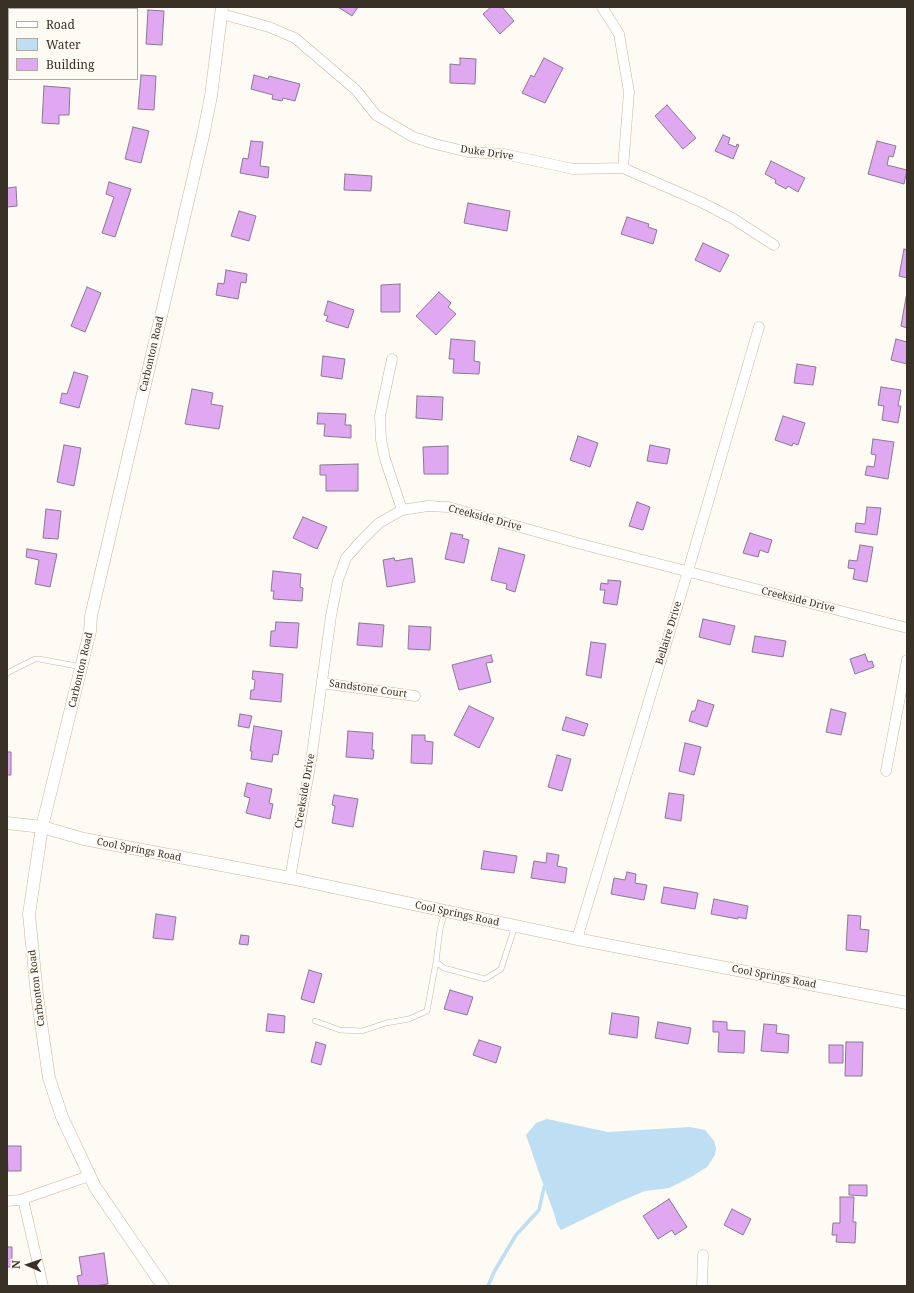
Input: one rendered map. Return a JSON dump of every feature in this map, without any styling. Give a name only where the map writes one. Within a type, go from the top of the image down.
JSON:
[{"type":"street","points":[[602,7],[619,34],[629,92],[623,168]]},
{"type":"street","name":"Duke Drive","points":[[222,11],[269,27],[295,38],[356,90],[376,115],[413,136],[435,144],[468,152],[504,154],[573,169],[623,168],[707,205],[732,218],[774,245]]},
{"type":"street","name":"Carbonton Road","points":[[163,1286],[94,1187],[62,1117],[49,1078],[37,995],[29,914],[42,827],[82,667],[90,631],[91,616],[203,136],[222,11]]},
{"type":"street","name":"Bellaire Drive","points":[[578,939],[688,572],[759,327]]},
{"type":"street","points":[[392,359],[380,416],[381,440],[385,459],[402,510]]},
{"type":"street","name":"Creekside Drive","points":[[290,878],[312,761],[338,580],[346,558],[379,523],[402,510],[428,506],[448,507],[581,544],[907,628]]},
{"type":"street","points":[[886,771],[907,660]]},
{"type":"street","name":"Sandstone Court","points":[[322,683],[415,696]]},
{"type":"street","name":"Cool Springs Road","points":[[7,823],[42,827],[84,839],[290,878],[578,939],[907,1003]]},
{"type":"street","points":[[7,1201],[23,1199],[89,1176]]},
{"type":"street","points":[[23,1199],[43,1286]]},
{"type":"street","points":[[702,1286],[704,1255]]},
{"type":"lane","points":[[7,673],[29,662],[40,659],[82,667]]},
{"type":"lane","points":[[314,1021],[340,1030],[362,1031],[386,1023],[409,1019],[427,1011],[436,962],[440,929],[445,911]]},
{"type":"lane","points":[[436,962],[444,968],[485,979],[501,969],[515,926]]},
{"type":"water","points":[[547,1119],[608,1132],[690,1127],[705,1130],[714,1141],[716,1148],[715,1155],[707,1167],[669,1188],[645,1191],[561,1230],[557,1224],[526,1135],[536,1123]]},
{"type":"building","points":[[338,7],[358,7],[352,16]]},
{"type":"building","points":[[491,7],[502,7],[514,21],[500,34],[483,14]]},
{"type":"building","points":[[148,10],[164,11],[162,45],[146,44]]},
{"type":"building","points":[[460,58],[476,59],[475,84],[450,83],[450,64],[460,65]]},
{"type":"building","points":[[544,58],[563,68],[545,103],[522,93],[531,75],[534,77]]},
{"type":"building","points":[[141,75],[156,76],[154,110],[138,109]]},
{"type":"building","points":[[254,75],[268,79],[269,76],[300,84],[295,101],[283,98],[282,101],[272,99],[273,95],[251,89]]},
{"type":"building","points":[[44,86],[70,88],[69,115],[59,115],[59,124],[42,123]]},
{"type":"building","points":[[667,105],[696,138],[683,149],[655,116]]},
{"type":"building","points":[[133,127],[149,131],[141,163],[125,159]]},
{"type":"building","points":[[723,135],[730,138],[728,144],[736,147],[737,144],[739,145],[733,159],[715,151]]},
{"type":"building","points":[[251,141],[263,142],[260,166],[269,167],[268,178],[240,173],[243,158],[248,159]]},
{"type":"building","points":[[877,141],[896,146],[893,157],[889,156],[887,165],[907,170],[904,184],[868,174]]},
{"type":"building","points":[[771,161],[805,178],[798,192],[788,186],[786,189],[775,183],[776,180],[765,174]]},
{"type":"building","points":[[345,174],[372,176],[371,191],[344,190]]},
{"type":"building","points":[[109,182],[131,189],[115,237],[102,233],[114,197],[106,194]]},
{"type":"building","points":[[16,187],[17,206],[7,207],[7,188]]},
{"type":"building","points":[[468,203],[510,211],[507,231],[464,223]]},
{"type":"building","points":[[239,211],[256,216],[249,241],[231,236]]},
{"type":"building","points":[[627,217],[649,224],[648,227],[657,230],[653,244],[621,234]]},
{"type":"building","points":[[703,243],[729,255],[720,272],[695,260]]},
{"type":"building","points":[[904,249],[907,250],[907,278],[899,276]]},
{"type":"building","points":[[226,270],[247,274],[246,283],[241,282],[238,299],[216,295],[218,283],[224,284]]},
{"type":"building","points":[[400,284],[400,312],[381,312],[381,285]]},
{"type":"building","points":[[87,287],[101,293],[85,332],[71,326]]},
{"type":"building","points":[[439,292],[451,303],[448,307],[456,314],[436,335],[416,316]]},
{"type":"building","points":[[907,297],[907,328],[901,326]]},
{"type":"building","points":[[328,301],[354,310],[348,328],[326,321],[328,316],[324,315]]},
{"type":"building","points":[[451,339],[475,341],[474,361],[480,362],[479,374],[453,373],[454,359],[449,359]]},
{"type":"building","points":[[896,339],[907,342],[907,364],[891,360]]},
{"type":"building","points":[[323,356],[345,359],[342,379],[321,376]]},
{"type":"building","points":[[797,364],[816,367],[813,385],[794,383]]},
{"type":"building","points":[[74,372],[88,376],[79,408],[60,403],[62,393],[67,394]]},
{"type":"building","points":[[881,387],[901,390],[898,406],[901,406],[898,423],[882,420],[884,406],[878,405]]},
{"type":"building","points":[[192,389],[213,393],[211,404],[223,406],[219,429],[185,424]]},
{"type":"building","points":[[417,396],[443,397],[442,420],[416,418]]},
{"type":"building","points":[[318,413],[346,414],[345,425],[351,425],[351,438],[324,436],[325,424],[317,424]]},
{"type":"building","points":[[783,416],[805,423],[798,445],[793,443],[792,446],[775,440]]},
{"type":"building","points":[[578,436],[598,443],[590,467],[570,460]]},
{"type":"building","points":[[873,439],[894,442],[888,479],[865,475],[867,466],[874,467],[876,455],[871,454]]},
{"type":"building","points":[[64,445],[81,448],[74,486],[57,482]]},
{"type":"building","points":[[650,445],[670,449],[667,464],[647,461]]},
{"type":"building","points":[[448,446],[448,474],[424,474],[423,447]]},
{"type":"building","points":[[358,464],[358,491],[326,491],[326,475],[320,475],[320,465]]},
{"type":"building","points":[[637,502],[650,507],[643,530],[629,526]]},
{"type":"building","points":[[867,507],[881,508],[877,535],[855,532],[856,523],[865,524]]},
{"type":"building","points":[[46,509],[61,511],[58,539],[43,538]]},
{"type":"building","points":[[303,517],[327,527],[317,549],[293,538]]},
{"type":"building","points":[[451,533],[463,535],[462,538],[469,540],[464,563],[445,559]]},
{"type":"building","points":[[750,533],[772,540],[768,553],[760,550],[758,557],[743,553]]},
{"type":"building","points":[[860,545],[873,547],[867,582],[853,579],[855,569],[848,568],[849,560],[857,561]]},
{"type":"building","points":[[499,548],[525,555],[515,592],[506,589],[507,584],[491,580]]},
{"type":"building","points":[[27,549],[57,554],[50,587],[35,584],[39,560],[26,557]]},
{"type":"building","points":[[394,558],[395,561],[412,558],[415,582],[387,587],[383,560]]},
{"type":"building","points":[[273,571],[301,574],[300,587],[303,588],[302,601],[273,599],[274,591],[271,591]]},
{"type":"building","points":[[608,580],[621,581],[617,605],[603,603],[605,590],[600,590],[601,583],[608,584]]},
{"type":"building","points":[[703,619],[735,626],[730,645],[699,637]]},
{"type":"building","points":[[276,622],[299,623],[297,648],[270,646],[271,631],[275,631]]},
{"type":"building","points":[[359,623],[384,625],[382,647],[357,645]]},
{"type":"building","points":[[409,626],[431,627],[430,650],[408,649]]},
{"type":"building","points":[[755,636],[786,641],[783,657],[752,652]]},
{"type":"building","points":[[591,642],[606,644],[601,678],[586,675]]},
{"type":"building","points":[[865,654],[868,662],[872,661],[874,667],[855,674],[850,659]]},
{"type":"building","points":[[491,655],[493,662],[486,663],[491,682],[459,690],[452,665]]},
{"type":"building","points":[[253,671],[283,674],[281,702],[250,699],[251,690],[254,690],[255,680],[252,679]]},
{"type":"building","points":[[698,700],[714,705],[707,727],[689,721],[692,711],[695,711]]},
{"type":"building","points":[[469,706],[494,718],[479,748],[454,735]]},
{"type":"building","points":[[831,709],[846,713],[841,735],[826,732]]},
{"type":"building","points":[[240,714],[252,716],[249,728],[238,726]]},
{"type":"building","points":[[566,717],[588,724],[584,736],[562,730]]},
{"type":"building","points":[[254,726],[282,731],[278,755],[273,754],[272,762],[251,759],[252,751],[250,751]]},
{"type":"building","points":[[348,731],[373,733],[373,759],[346,757]]},
{"type":"building","points":[[412,735],[425,735],[425,741],[433,742],[432,764],[411,763]]},
{"type":"building","points":[[685,743],[701,747],[694,775],[679,771]]},
{"type":"building","points":[[7,752],[11,752],[11,775],[7,775]]},
{"type":"building","points":[[557,755],[571,759],[562,791],[548,787]]},
{"type":"building","points":[[247,783],[272,789],[269,803],[273,804],[270,819],[246,813],[250,798],[244,796]]},
{"type":"building","points":[[669,793],[684,795],[681,821],[665,818]]},
{"type":"building","points":[[334,795],[358,799],[353,827],[332,823],[335,806],[332,805]]},
{"type":"building","points":[[484,851],[517,856],[514,873],[481,869]]},
{"type":"building","points":[[547,853],[559,855],[557,866],[567,868],[565,883],[531,878],[534,861],[546,863]]},
{"type":"building","points":[[627,872],[636,874],[635,883],[647,885],[644,900],[611,894],[614,878],[625,880]]},
{"type":"building","points":[[664,887],[698,893],[695,909],[661,903]]},
{"type":"building","points":[[714,899],[748,906],[746,919],[711,914]]},
{"type":"building","points":[[156,914],[176,917],[173,940],[153,938]]},
{"type":"building","points":[[848,915],[861,916],[860,929],[869,930],[867,952],[846,950]]},
{"type":"building","points":[[241,935],[249,936],[248,945],[239,944]]},
{"type":"building","points":[[309,970],[322,974],[314,1003],[301,999]]},
{"type":"building","points":[[450,990],[473,997],[467,1015],[444,1009]]},
{"type":"building","points":[[612,1013],[639,1017],[637,1038],[609,1034]]},
{"type":"building","points":[[268,1014],[285,1016],[284,1033],[266,1031]]},
{"type":"building","points":[[713,1021],[727,1022],[727,1030],[745,1031],[744,1053],[718,1052],[719,1032],[713,1032]]},
{"type":"building","points":[[658,1022],[691,1028],[688,1044],[655,1038]]},
{"type":"building","points":[[764,1024],[777,1025],[776,1033],[789,1035],[788,1053],[761,1051]]},
{"type":"building","points":[[479,1040],[501,1047],[496,1063],[473,1055]]},
{"type":"building","points":[[316,1042],[326,1045],[321,1065],[311,1062]]},
{"type":"building","points":[[846,1042],[863,1042],[862,1076],[845,1076]]},
{"type":"building","points":[[829,1045],[843,1045],[843,1063],[829,1063]]},
{"type":"building","points":[[7,1146],[21,1146],[21,1171],[8,1171]]},
{"type":"building","points":[[849,1185],[867,1185],[867,1196],[849,1195]]},
{"type":"building","points":[[840,1197],[854,1197],[853,1222],[856,1222],[855,1243],[836,1242],[837,1235],[832,1235],[833,1223],[840,1223]]},
{"type":"building","points":[[669,1199],[687,1227],[675,1235],[672,1230],[658,1239],[643,1216]]},
{"type":"building","points":[[732,1209],[751,1219],[743,1235],[724,1225]]},
{"type":"building","points":[[7,1247],[12,1247],[12,1267],[7,1267]]},
{"type":"building","points":[[104,1253],[108,1284],[79,1286],[77,1276],[82,1275],[79,1257]]},
{"type":"waterway","points":[[488,1286],[494,1272],[516,1235],[539,1210],[544,1187],[549,1187]]}]
